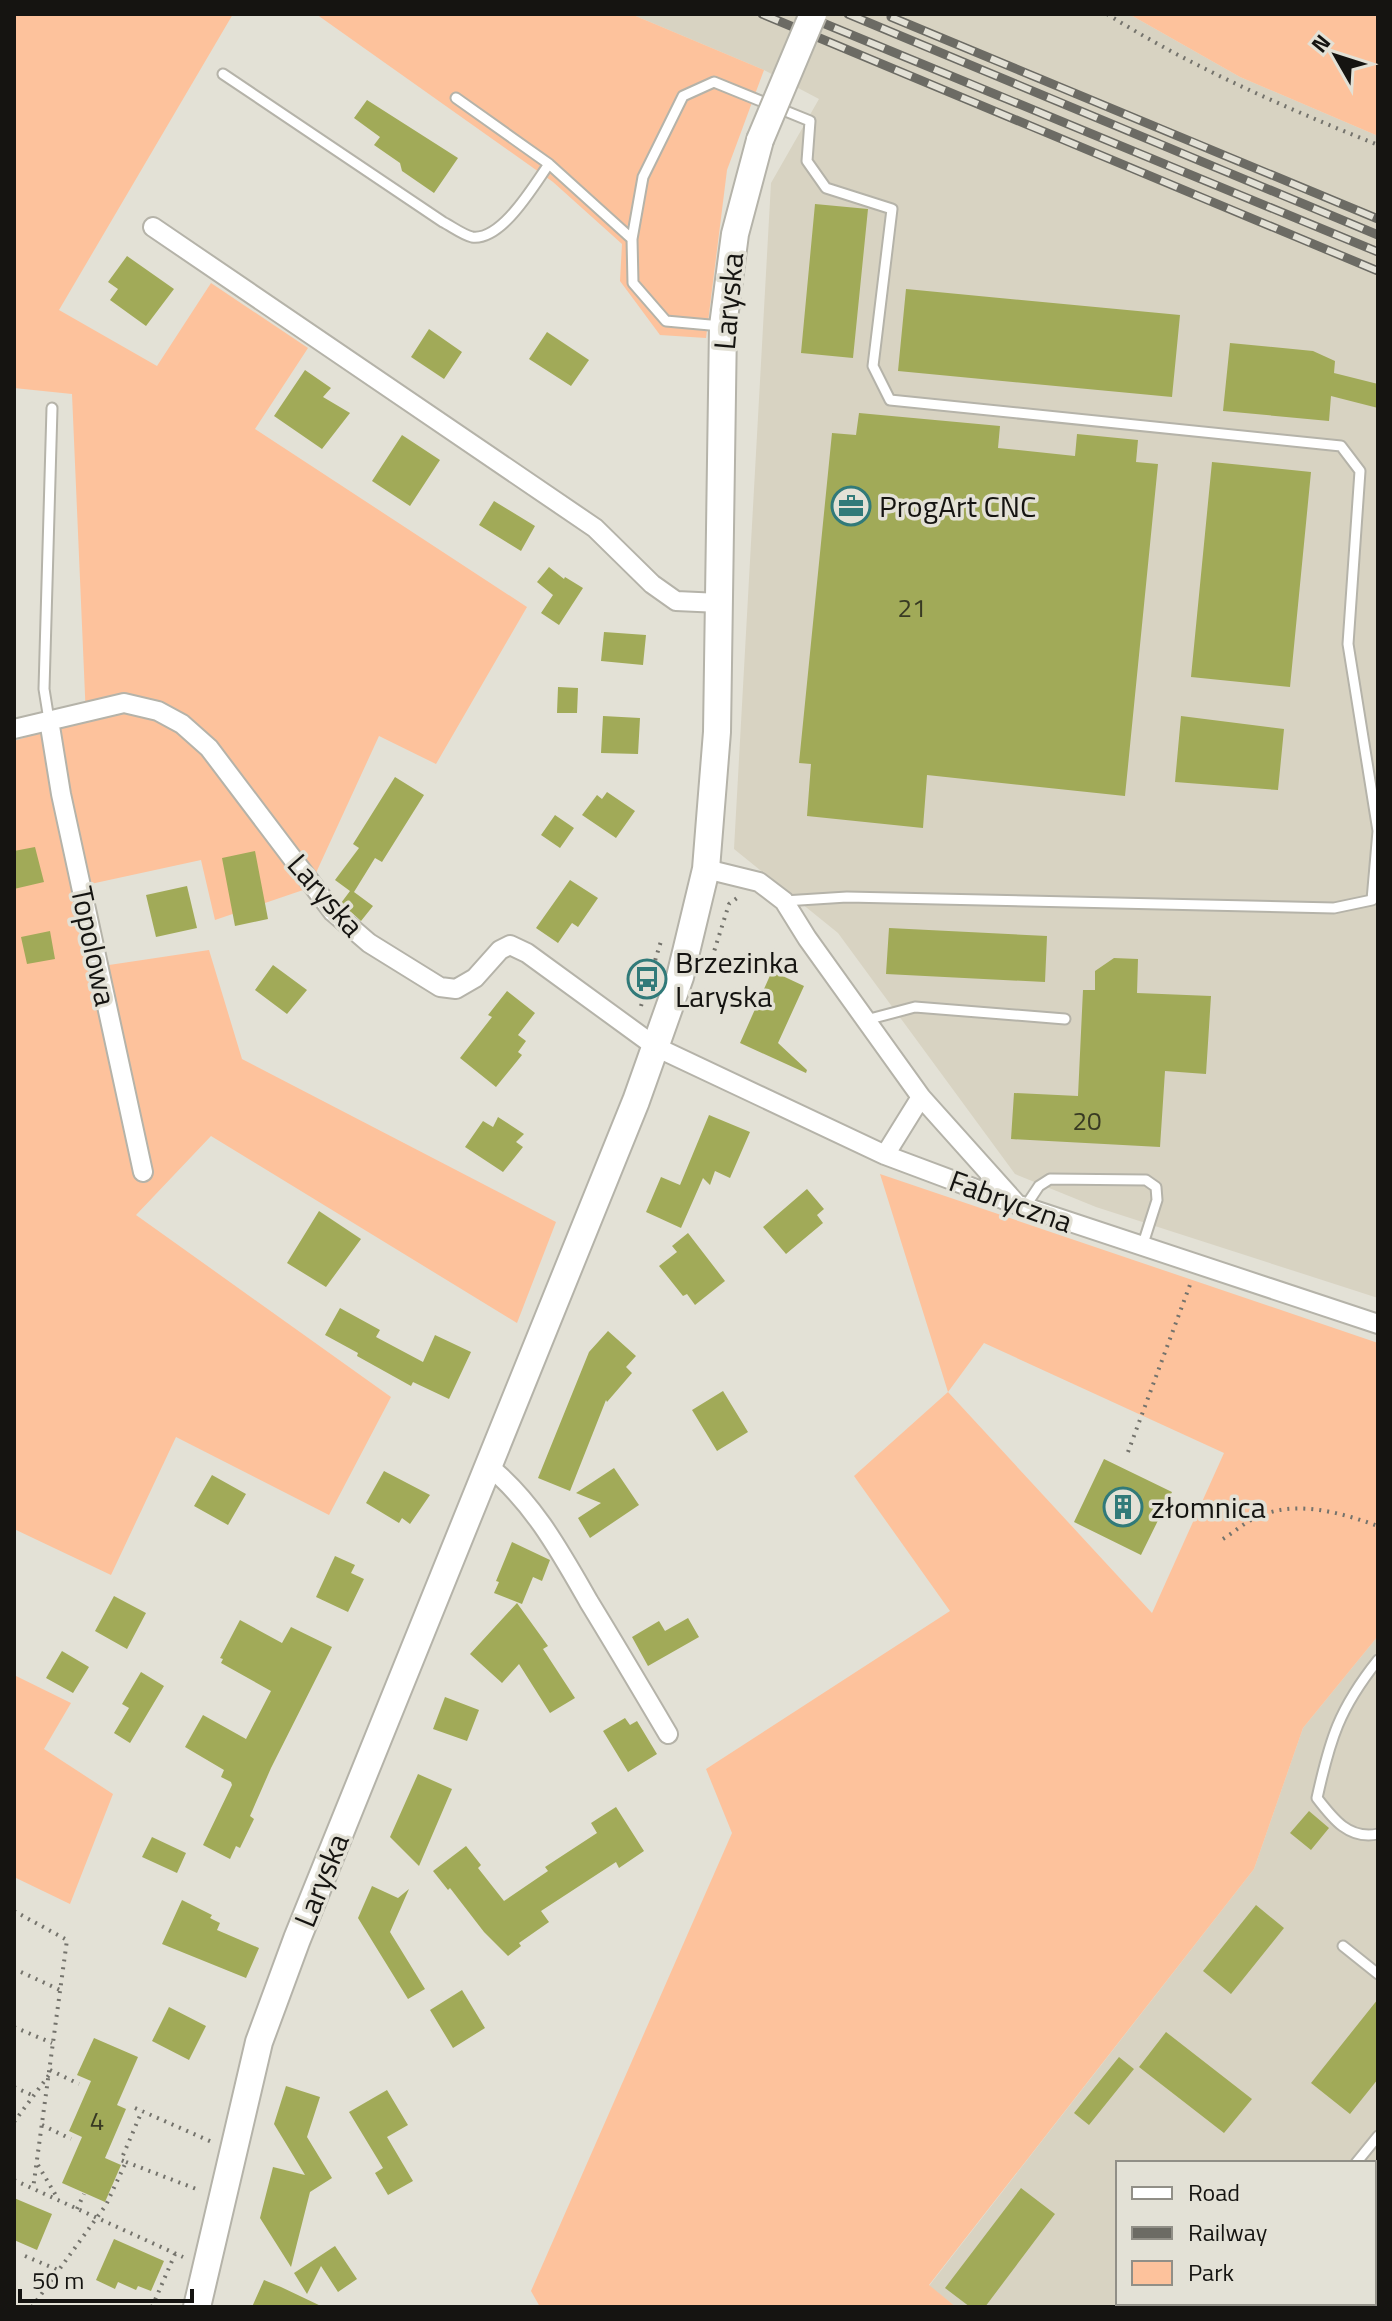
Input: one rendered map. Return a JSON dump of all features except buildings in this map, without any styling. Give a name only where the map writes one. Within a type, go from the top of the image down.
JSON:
[{"type":"street","name":"Laryska","points":[[197,2307],[259,2042],[297,1939],[656,1047],[680,977],[706,869],[717,732],[723,326],[735,234],[760,140],[813,14]]},
{"type":"street","points":[[153,227],[595,528],[652,584],[676,601],[720,603]]},
{"type":"street","name":"Laryska","points":[[49,720],[124,703],[158,711],[182,724],[209,748],[333,912],[369,943],[440,987],[456,989],[475,978],[500,950],[510,945],[527,953],[656,1047]]},
{"type":"street","points":[[14,729],[49,720]]},
{"type":"street","name":"Topolowa","points":[[49,720],[61,794],[143,1172]]},
{"type":"street","points":[[706,869],[759,882],[784,901],[921,1097],[1021,1205]]},
{"type":"street","name":"Fabryczna","points":[[656,1047],[885,1155],[1142,1247],[1378,1324]]},
{"type":"street","points":[[885,1155],[921,1097]]},
{"type":"street","points":[[487,1465],[507,1481],[568,1565],[668,1734]]},
{"type":"lane","points":[[223,74],[443,222],[472,237],[492,233],[516,210],[549,164]]},
{"type":"lane","points":[[723,326],[666,321],[633,283],[632,239],[643,177],[683,96],[714,82],[810,121],[807,161],[826,188],[892,209],[873,366],[890,400],[1341,446],[1360,471],[1348,644],[1378,831],[1375,901],[1334,908],[847,897],[784,901]]},
{"type":"lane","points":[[456,98],[549,164],[632,239]]},
{"type":"lane","name":"Topolowa","points":[[49,720],[44,689],[52,408]]},
{"type":"lane","points":[[866,1020],[915,1007],[1065,1019]]},
{"type":"lane","points":[[1021,1205],[1050,1179],[1146,1180],[1156,1187],[1157,1200],[1142,1247]]},
{"type":"lane","points":[[1378,1660],[1354,1690],[1330,1741],[1317,1798],[1338,1825],[1365,1836],[1378,1834]]},
{"type":"lane","points":[[1343,1946],[1378,1974]]},
{"type":"lane","points":[[1358,2161],[1378,2136]]},
{"type":"path","points":[[1107,14],[1159,47],[1271,102],[1378,145]]},
{"type":"path","points":[[1128,1452],[1197,1264]]},
{"type":"path","points":[[1223,1539],[1256,1518],[1289,1508],[1318,1509],[1378,1526]]},
{"type":"path","points":[[14,1911],[67,1940],[33,2189]]},
{"type":"path","points":[[21,1972],[60,1990]]},
{"type":"path","points":[[14,2027],[53,2044]]},
{"type":"path","points":[[49,2072],[79,2084]]},
{"type":"path","points":[[14,2122],[49,2072]]},
{"type":"path","points":[[14,2087],[32,2095]]},
{"type":"path","points":[[135,2108],[218,2145]]},
{"type":"path","points":[[142,2111],[121,2160],[208,2194]]},
{"type":"path","points":[[42,2125],[71,2139]]},
{"type":"path","points":[[32,2307],[106,2205],[126,2162]]},
{"type":"path","points":[[37,2163],[58,2200]]},
{"type":"path","points":[[14,2180],[185,2258]]},
{"type":"path","points":[[77,2209],[84,2194]]},
{"type":"path","points":[[152,2307],[175,2254]]},
{"type":"path","points":[[25,2256],[58,2270]]},
{"type":"shaded area","points":[[631,14],[1129,14],[1240,77],[1378,136],[1378,1298],[1096,1207],[1015,1174],[838,933],[734,849],[771,183],[819,99],[764,70]]},
{"type":"shaded area","points":[[1378,1636],[1378,2307],[956,2307],[929,2286],[1254,1869],[1303,1728]]},
{"type":"green space","points":[[14,14],[233,14],[59,310],[157,366],[211,283],[308,348],[255,429],[527,607],[436,764],[379,736],[309,888],[215,920],[201,860],[86,885],[109,965],[209,950],[242,1059],[556,1222],[517,1323],[211,1136],[136,1215],[391,1397],[329,1515],[176,1437],[111,1575],[14,1529],[14,741],[86,718],[72,394],[14,388]]},
{"type":"green space","points":[[316,14],[631,14],[764,70],[727,170],[706,338],[660,335],[620,281],[622,244],[553,182]]},
{"type":"green space","points":[[1129,14],[1378,14],[1378,136],[1240,77]]},
{"type":"green space","points":[[880,1174],[1378,1343],[1378,1636],[1303,1728],[1254,1869],[929,2285],[956,2307],[540,2307],[531,2291],[732,1833],[706,1769],[950,1611],[854,1476],[948,1392]],"holes":[[[984,1343],[1224,1453],[1152,1613],[948,1392]]]},
{"type":"green space","points":[[14,1675],[71,1703],[44,1749],[113,1794],[70,1904],[14,1877]]},
{"type":"railway","points":[[762,14],[1378,271]]},
{"type":"railway","points":[[801,14],[1378,252]]},
{"type":"railway","points":[[848,14],[1378,235]]},
{"type":"railway","points":[[891,17],[1378,219]]},
{"type":"place","name":"ProgArt CNC","points":[[851,506]]},
{"type":"place","name":"Brzezinka Laryska","points":[[647,979]]},
{"type":"place","name":"złomnica","points":[[1123,1507]]}]
